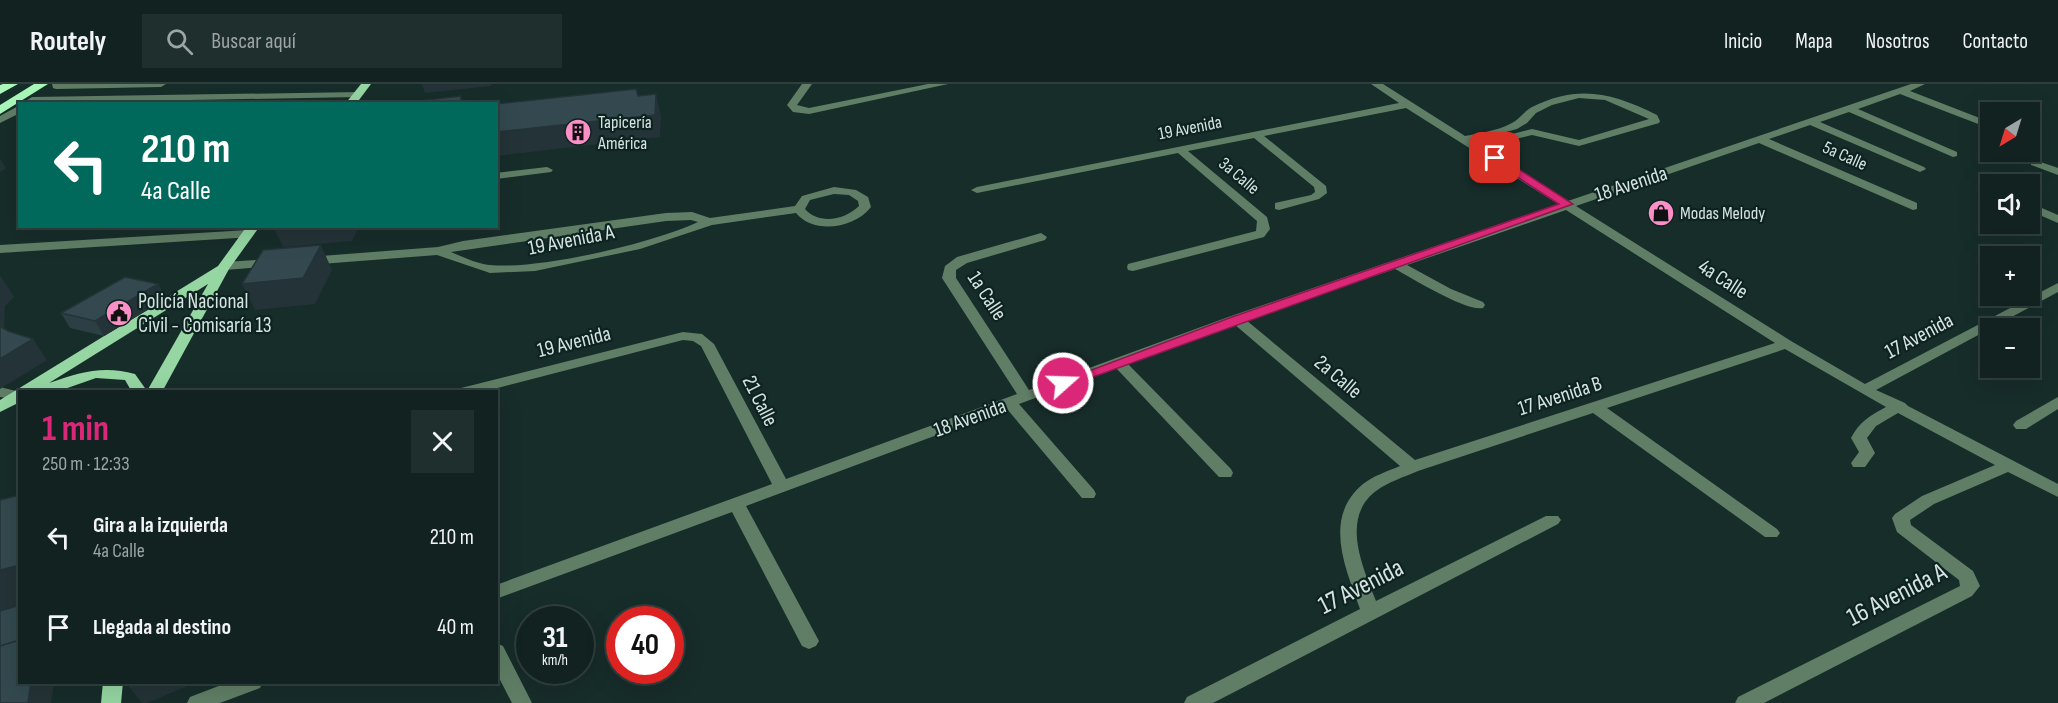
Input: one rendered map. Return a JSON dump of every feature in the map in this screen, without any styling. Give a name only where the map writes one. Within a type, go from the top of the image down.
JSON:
[{"type":"highway","points":[[0,90],[12,84]]},
{"type":"highway","points":[[0,110],[42,84]]},
{"type":"main road","points":[[351,102],[366,84]]},
{"type":"main road","points":[[155,390],[224,268],[251,230]]},
{"type":"main road","points":[[30,390],[224,268]]},
{"type":"main road","points":[[46,390],[76,378],[104,373],[130,377],[139,390]]},
{"type":"main road","points":[[0,409],[18,397]]},
{"type":"main road","points":[[111,703],[113,684]]},
{"type":"street","points":[[29,102],[57,85],[161,84]]},
{"type":"street","points":[[807,84],[792,105],[797,110],[809,111],[943,84],[951,95]]},
{"type":"street","name":"4a Calle","points":[[1376,84],[1471,142],[1786,344],[1865,390],[2058,491]]},
{"type":"street","name":"18 Avenida","points":[[498,591],[1236,319],[1920,84]]},
{"type":"street","points":[[1577,92],[1608,95],[1653,117],[1655,121],[1579,143],[1570,143],[1541,131],[1471,142],[1515,126],[1524,121],[1530,112],[1565,94],[1577,92]]},
{"type":"street","points":[[1900,92],[1980,121]]},
{"type":"street","points":[[29,102],[206,100],[357,94]]},
{"type":"street","name":"19 Avenida","points":[[977,190],[1410,104]]},
{"type":"street","points":[[0,120],[18,109]]},
{"type":"street","points":[[1851,109],[1953,154]]},
{"type":"street","points":[[1812,122],[1920,169]]},
{"type":"street","points":[[1256,135],[1320,186],[1321,193],[1315,197],[1279,206]]},
{"type":"street","name":"5a Calle","points":[[1762,140],[1913,206]]},
{"type":"street","name":"3a Calle","points":[[1133,267],[1260,234],[1264,229],[1263,220],[1179,149]]},
{"type":"street","points":[[2035,162],[2058,172]]},
{"type":"street","points":[[498,176],[547,170]]},
{"type":"street","name":"19 Avenida A","points":[[438,251],[490,269],[516,270],[656,243],[697,230],[709,222],[799,209],[806,198],[834,190],[852,192],[865,202],[862,211],[855,216],[837,222],[810,219],[802,215],[799,209]]},
{"type":"street","points":[[2040,211],[2058,219]]},
{"type":"street","name":"19 Avenida A","points":[[224,268],[438,251],[463,245],[666,217],[692,216],[709,222]]},
{"type":"street","points":[[0,249],[251,230]]},
{"type":"street","name":"1a Calle","points":[[1026,397],[950,278],[950,269],[962,260],[1041,237]]},
{"type":"street","points":[[1396,264],[1446,292],[1478,305]]},
{"type":"street","name":"17 Avenida","points":[[1865,390],[2058,287]]},
{"type":"street","name":"2a Calle","points":[[1236,319],[1412,467]]},
{"type":"street","name":"19 Avenida","points":[[470,390],[682,336],[697,337]]},
{"type":"street","name":"21 Calle","points":[[697,337],[707,344],[782,488]]},
{"type":"street","name":"17 Avenida B","points":[[1370,610],[1350,554],[1346,522],[1354,502],[1370,487],[1412,467],[1786,344]]},
{"type":"street","points":[[1119,363],[1225,473]]},
{"type":"street","points":[[0,392],[18,396]]},
{"type":"street","points":[[2021,425],[2058,402]]},
{"type":"street","points":[[1010,403],[1088,494]]},
{"type":"street","points":[[1859,463],[1867,453],[1859,438],[1861,432],[1871,422],[1899,406]]},
{"type":"street","points":[[1597,408],[1771,533]]},
{"type":"street","name":"16 Avenida A","points":[[1745,703],[1966,591],[1971,586],[1967,576],[1903,528],[1901,518],[1928,500],[2009,465]]},
{"type":"street","points":[[736,504],[809,641]]},
{"type":"street","name":"17 Avenida","points":[[1194,703],[1370,610],[1552,519]]},
{"type":"street","points":[[498,655],[522,703]]},
{"type":"street","points":[[197,703],[249,684]]},
{"type":"building","points":[[636,89],[638,96],[656,94],[655,115],[498,132],[498,104]]},
{"type":"building","points":[[461,96],[460,102],[410,102]]},
{"type":"building","points":[[321,245],[303,278],[242,284],[263,250]]},
{"type":"building","points":[[125,277],[158,284],[95,321],[61,313]]},
{"type":"building","points":[[0,326],[8,331],[33,339],[0,359]]},
{"type":"building","points":[[18,496],[18,566],[0,570],[0,500]]},
{"type":"building","points":[[18,606],[18,641],[0,646],[0,611]]},
{"type":"building","points":[[18,641],[18,684],[31,684],[28,703],[0,703],[0,646]]},
{"type":"place","name":"Tapicería América","points":[[578,132]]},
{"type":"place","name":"Modas Melody","points":[[1661,213]]},
{"type":"place","name":"Policía Nacional Civil - Comisaría 13","points":[[119,313]]},
{"type":"route","points":[[1063,383],[1236,319],[1568,204],[1495,158]]}]
